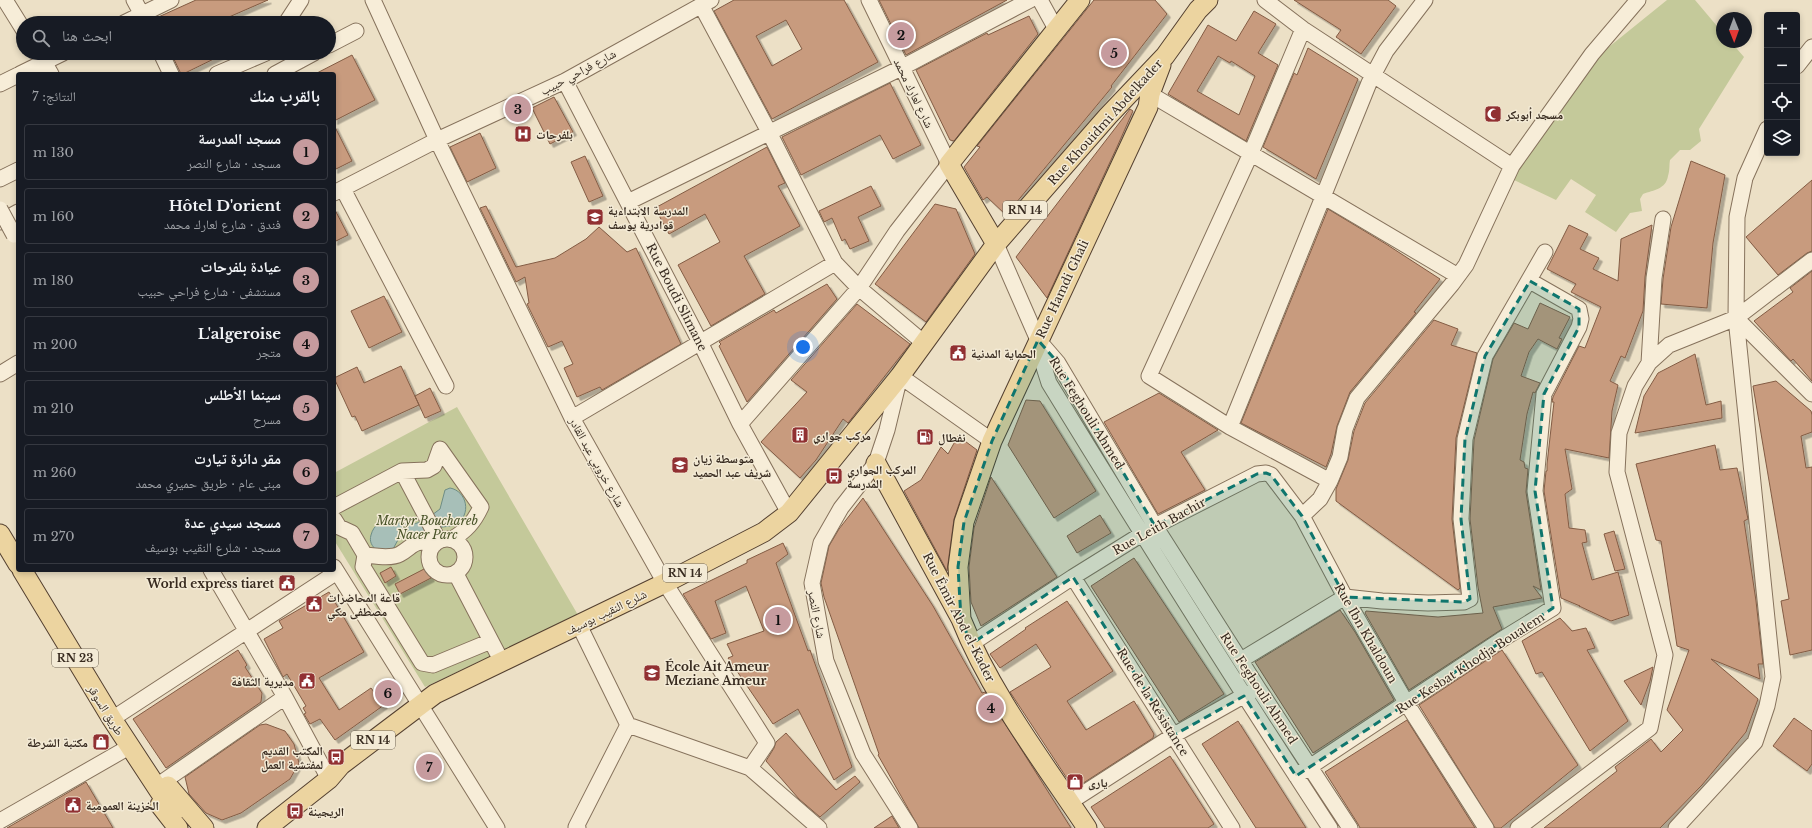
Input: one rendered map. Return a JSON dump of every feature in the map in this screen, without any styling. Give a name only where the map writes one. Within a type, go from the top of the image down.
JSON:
[{"type":"main road","points":[[996,244],[949,164],[1080,0]]},
{"type":"main road","name":"Rue Khouidmi Abdelkader","points":[[900,376],[996,244],[1108,116],[1164,56],[1198,3]]},
{"type":"main road","name":"Rue Hamdi Ghali","points":[[961,618],[958,567],[964,522],[992,441],[1148,107],[1150,94],[1164,56]]},
{"type":"main road","name":"شلرع النقيب بوسيف","points":[[267,828],[329,779],[341,765],[435,694],[665,583],[764,532],[789,513],[900,376]]},
{"type":"main road","name":"Rue Émir Abd el-Kader","points":[[876,463],[961,618],[972,644],[1004,703],[1087,828]]},
{"type":"main road","name":"طريق السوقر","points":[[0,534],[16,558]]},
{"type":"main road","name":"طريق السوقر","points":[[25,572],[129,747],[137,776],[175,820]]},
{"type":"main road","name":"طريق السوقر","points":[[129,747],[147,761],[204,828]]},
{"type":"main road","name":"شلرع النقيب بوسيف","points":[[253,828],[283,815]]},
{"type":"street","points":[[5,0],[16,18]]},
{"type":"street","points":[[134,0],[142,16]]},
{"type":"street","points":[[148,16],[171,0]]},
{"type":"street","points":[[291,16],[301,0]]},
{"type":"street","name":"شارع خروبي عبد القادر","points":[[373,0],[437,140],[572,418],[665,583],[767,743],[750,768]]},
{"type":"street","name":"شارع لعارك محمد","points":[[869,0],[949,164]]},
{"type":"street","points":[[628,202],[901,68],[1030,0]]},
{"type":"street","points":[[1040,0],[1056,29]]},
{"type":"street","points":[[1266,0],[1303,29],[1512,166]]},
{"type":"street","points":[[1230,427],[1323,194],[1373,74],[1386,51],[1425,0]]},
{"type":"street","points":[[1302,516],[1320,499],[1330,481],[1340,458],[1345,430],[1357,398],[1466,265],[1512,166],[1592,54],[1638,0]]},
{"type":"street","points":[[706,2],[769,132],[836,263],[859,288],[924,343]]},
{"type":"street","name":"شارع فراحي حبيب","points":[[339,191],[437,140],[565,81],[706,2]]},
{"type":"street","points":[[1303,29],[1251,153],[1150,376],[1230,427],[1330,481]]},
{"type":"street","points":[[336,41],[356,31]]},
{"type":"street","points":[[1800,62],[1812,47]]},
{"type":"street","points":[[164,60],[170,72]]},
{"type":"street","points":[[222,72],[250,60]]},
{"type":"street","points":[[279,72],[301,60]]},
{"type":"street","points":[[26,72],[45,63]]},
{"type":"street","points":[[0,84],[16,76]]},
{"type":"street","name":"Rue Boudi Slimane","points":[[565,81],[700,342],[740,424],[789,513]]},
{"type":"street","points":[[1150,94],[1323,194],[1458,276]]},
{"type":"street","points":[[1676,828],[1756,742],[1767,706],[1773,677],[1736,318],[1737,217],[1745,178],[1764,136]]},
{"type":"street","points":[[740,424],[859,288],[897,231],[949,164]]},
{"type":"street","points":[[0,180],[16,171]]},
{"type":"street","points":[[339,191],[446,386]]},
{"type":"street","points":[[0,209],[16,238]]},
{"type":"street","points":[[0,222],[16,213]]},
{"type":"street","points":[[1648,363],[1654,278],[1663,219]]},
{"type":"street","points":[[996,244],[1038,340]]},
{"type":"street","points":[[1241,660],[1345,597],[1382,601],[1428,602],[1464,602],[1470,598],[1461,519],[1466,439],[1485,356],[1518,297],[1530,281],[1545,252]]},
{"type":"street","points":[[1518,828],[1650,728],[1665,655],[1617,472],[1619,433],[1635,386],[1648,363],[1669,345],[1736,318],[1812,260]]},
{"type":"street","points":[[572,418],[836,263]]},
{"type":"street","name":"Rue Kesbat Khodja Boualem","points":[[1296,776],[1407,704],[1501,640],[1553,608],[1535,491],[1544,394],[1579,327],[1581,318],[1579,309],[1530,281]]},
{"type":"street","points":[[1736,318],[1812,394]]},
{"type":"street","name":"Rue Feghouli Ahmed","points":[[1038,340],[1058,363],[1155,526],[1258,688],[1350,828]]},
{"type":"street","name":"Rue Feghouli Ahmed","points":[[1038,340],[1049,383],[1244,696],[1330,828]]},
{"type":"street","points":[[0,374],[16,364]]},
{"type":"street","points":[[900,376],[992,441]]},
{"type":"street","name":"شارع النصر","points":[[900,376],[887,430],[876,463],[840,508],[821,543],[812,584],[826,661],[863,754],[910,828]]},
{"type":"street","points":[[336,506],[402,471],[427,470],[434,466],[440,449],[481,507],[475,520],[447,540],[429,556],[432,568],[443,575],[456,574],[465,565],[465,552],[447,540],[415,496],[402,471]]},
{"type":"street","name":"Rue Leith Bachir","points":[[972,644],[1155,526],[1257,474],[1266,473],[1271,475],[1302,516]]},
{"type":"street","name":"Rue Ibn Khaldoun","points":[[1302,516],[1345,597],[1407,704],[1486,828]]},
{"type":"street","points":[[336,522],[339,527],[352,533],[365,555],[363,567],[422,663],[433,665],[491,641]]},
{"type":"street","points":[[365,555],[381,557],[399,555],[416,542],[447,540]]},
{"type":"street","points":[[336,571],[497,828]]},
{"type":"street","points":[[212,572],[285,697],[329,779]]},
{"type":"street","points":[[112,719],[247,630],[331,572]]},
{"type":"street","points":[[456,574],[502,662]]},
{"type":"street","name":"Rue de la Résistance","points":[[1074,577],[1232,828]]},
{"type":"street","points":[[579,625],[628,725],[750,768],[819,828]]},
{"type":"street","points":[[1070,802],[1174,735],[1258,688]]},
{"type":"street","points":[[164,781],[285,697]]},
{"type":"street","points":[[576,828],[628,725]]},
{"type":"street","points":[[0,821],[129,747]]},
{"type":"highlighted area","points":[[1530,281],[1579,309],[1579,327],[1544,394],[1535,491],[1553,608],[1296,776],[1244,696],[1174,735],[1073,577],[971,644],[961,619],[958,567],[964,522],[992,441],[1038,340],[1058,363],[1155,526],[1257,474],[1266,473],[1271,475],[1302,516],[1345,597],[1464,602],[1470,599],[1471,592],[1461,519],[1465,439],[1485,356]]},
{"type":"green space","points":[[1667,0],[1695,0],[1716,25],[1716,48],[1736,48],[1744,57],[1699,129],[1701,141],[1690,150],[1680,150],[1670,160],[1669,174],[1665,184],[1643,194],[1640,199],[1642,211],[1630,213],[1616,232],[1585,212],[1596,195],[1571,179],[1556,200],[1512,179],[1594,59]]},
{"type":"green space","name":"Martyr Bouchareb Nacer Parc","points":[[457,407],[578,615],[425,687],[336,543],[336,472]]},
{"type":"water","points":[[450,488],[456,490],[464,498],[466,509],[461,520],[456,524],[438,528],[432,515],[440,509],[445,490]]},
{"type":"water","points":[[422,520],[428,533],[419,537],[402,535],[393,549],[377,551],[371,544],[371,535],[374,528],[378,524],[389,522],[414,524]]},
{"type":"building","points":[[196,0],[268,0],[231,16],[161,16]]},
{"type":"building","points":[[734,0],[844,0],[878,62],[772,119],[714,11]],"holes":[[[786,20],[802,49],[772,66],[756,36]]]},
{"type":"building","points":[[879,0],[1007,0],[906,55]]},
{"type":"building","points":[[1094,0],[1155,0],[1167,14],[1111,86],[1112,87],[1006,215],[987,197],[983,200],[964,167],[980,147],[977,146]]},
{"type":"building","points":[[1294,0],[1388,0],[1396,6],[1361,54],[1336,37],[1341,30]]},
{"type":"building","points":[[1254,11],[1276,24],[1258,53],[1278,65],[1246,141],[1168,94],[1208,25],[1236,41]],"holes":[[[1218,56],[1230,63],[1231,61],[1255,76],[1239,115],[1197,91]]]},
{"type":"building","points":[[1029,16],[1038,34],[954,141],[950,140],[916,70],[987,33],[988,35]]},
{"type":"building","points":[[1308,48],[1358,79],[1316,179],[1263,147],[1294,73],[1297,75]]},
{"type":"building","points":[[352,55],[375,100],[336,120],[336,72],[319,72]]},
{"type":"building","points":[[174,60],[212,60],[187,72],[180,72]]},
{"type":"building","points":[[890,83],[921,145],[893,159],[880,135],[801,175],[782,137]]},
{"type":"building","points":[[554,97],[573,132],[550,144],[532,108]]},
{"type":"building","points":[[1130,109],[1133,111],[1047,298],[1016,257]]},
{"type":"building","points":[[336,129],[352,161],[336,169]]},
{"type":"building","points":[[480,133],[496,168],[467,182],[450,147]]},
{"type":"building","points":[[767,147],[785,183],[778,186],[800,226],[744,256],[765,294],[711,326],[678,265],[720,242],[705,214],[669,234],[655,208]]},
{"type":"building","points":[[585,156],[603,196],[589,202],[571,162]]},
{"type":"building","points":[[1691,161],[1725,175],[1713,243],[1707,308],[1661,304],[1663,279],[1671,227]]},
{"type":"building","points":[[1812,180],[1812,251],[1807,253],[1778,275],[1746,237]]},
{"type":"building","points":[[871,186],[881,206],[858,217],[869,241],[850,249],[845,239],[842,241],[832,218],[824,222],[819,211]]},
{"type":"building","points":[[935,204],[956,209],[975,254],[926,322],[875,284]]},
{"type":"building","points":[[486,206],[516,267],[555,258],[586,239],[599,227],[627,252],[636,248],[681,344],[602,390],[600,387],[577,397],[564,368],[573,364],[562,341],[548,347],[527,304],[529,303],[525,277],[516,282],[480,208]]},
{"type":"building","points":[[1328,209],[1440,279],[1414,312],[1416,313],[1350,392],[1337,426],[1331,454],[1326,467],[1241,423]]},
{"type":"building","points":[[336,212],[348,235],[336,241]]},
{"type":"building","points":[[1569,225],[1588,234],[1580,249],[1599,258],[1593,269],[1618,281],[1621,239],[1652,225],[1645,277],[1643,311],[1625,358],[1621,356],[1610,381],[1618,385],[1612,411],[1609,458],[1565,449],[1572,489],[1565,494],[1569,528],[1585,530],[1587,542],[1582,543],[1592,580],[1618,572],[1629,615],[1611,621],[1561,598],[1544,491],[1554,402],[1552,402],[1553,397],[1579,346],[1585,348],[1601,307],[1571,292],[1576,284],[1547,269]]},
{"type":"building","points":[[1812,271],[1812,381],[1793,359],[1791,361],[1754,321],[1793,292],[1790,288]]},
{"type":"building","points":[[827,284],[837,299],[747,402],[719,346],[721,344],[719,342],[774,310],[776,313]]},
{"type":"building","points":[[384,296],[402,332],[369,348],[351,311]]},
{"type":"building","points":[[1540,303],[1570,317],[1559,338],[1562,339],[1557,349],[1538,339],[1529,352],[1521,376],[1540,383],[1535,393],[1533,392],[1527,414],[1520,460],[1524,462],[1525,468],[1528,469],[1526,492],[1541,590],[1533,586],[1542,598],[1493,607],[1502,629],[1409,690],[1365,613],[1366,611],[1438,617],[1483,613],[1478,587],[1470,519],[1474,440],[1493,359],[1514,323],[1528,329]]},
{"type":"building","points":[[857,304],[910,344],[848,423],[843,419],[816,460],[800,478],[761,442],[807,392],[791,380]]},
{"type":"building","points":[[1434,320],[1458,329],[1451,345],[1477,353],[1456,438],[1452,519],[1460,588],[1458,590],[1336,501],[1336,489],[1348,460],[1354,431],[1365,403]]},
{"type":"building","points":[[1695,354],[1706,405],[1721,401],[1722,418],[1635,433],[1644,396],[1658,373]]},
{"type":"building","points":[[401,366],[419,405],[362,431],[355,416],[352,417],[336,382],[336,377],[357,367],[364,383]]},
{"type":"building","points":[[1776,381],[1811,411],[1812,415],[1812,432],[1801,436],[1806,468],[1812,467],[1812,650],[1790,655],[1781,601],[1789,599],[1753,386]]},
{"type":"building","points":[[430,388],[441,411],[425,418],[415,396]]},
{"type":"building","points":[[1159,393],[1218,430],[1181,452],[1205,490],[1158,514],[1104,422]]},
{"type":"building","points":[[1026,400],[1040,401],[1096,491],[1054,518],[1008,445]]},
{"type":"building","points":[[958,436],[977,450],[954,519],[947,571],[904,491],[921,480],[941,447],[948,454]]},
{"type":"building","points":[[1715,445],[1720,470],[1737,468],[1748,519],[1744,521],[1756,601],[1763,664],[1758,664],[1760,679],[1711,659],[1758,699],[1746,732],[1702,785],[1660,828],[1544,828],[1617,771],[1615,767],[1651,739],[1661,752],[1683,730],[1667,710],[1689,650],[1677,646],[1661,541],[1656,540],[1636,464]]},
{"type":"building","points":[[991,477],[1057,577],[981,626],[971,602],[969,567],[974,528]]},
{"type":"building","points":[[863,498],[933,606],[982,693],[985,692],[1071,828],[919,828],[878,755],[879,754],[824,597],[821,583],[829,546],[839,529]]},
{"type":"building","points":[[1100,515],[1111,533],[1077,553],[1067,536]]},
{"type":"building","points":[[1614,531],[1625,569],[1615,571],[1604,534]]},
{"type":"building","points":[[783,543],[788,554],[776,563],[808,651],[810,650],[852,767],[834,780],[798,709],[773,724],[728,658],[733,656],[727,644],[764,631],[746,586],[715,601],[726,633],[711,639],[683,594],[747,563],[747,560]]},
{"type":"building","points":[[1134,558],[1224,694],[1179,722],[1091,586]]},
{"type":"building","points":[[391,567],[396,576],[385,583],[380,573]]},
{"type":"building","points":[[426,568],[431,578],[400,594],[395,584]]},
{"type":"building","points":[[329,592],[364,652],[319,678],[339,710],[371,688],[384,705],[335,740],[320,719],[310,724],[304,714],[306,713],[303,708],[306,706],[287,674],[283,677],[264,639],[283,628],[279,621]]},
{"type":"building","points":[[1067,601],[1113,671],[1067,701],[1086,730],[1134,701],[1154,734],[1153,738],[1074,789],[1010,692],[1051,667],[1036,644],[1000,668],[990,654],[1026,629],[1025,628]]},
{"type":"building","points":[[1340,610],[1355,632],[1394,700],[1313,753],[1255,662]]},
{"type":"building","points":[[1560,618],[1572,631],[1586,628],[1595,648],[1587,650],[1628,721],[1590,751],[1542,672],[1536,674],[1522,641]]},
{"type":"building","points":[[238,650],[247,665],[245,667],[262,693],[261,702],[166,768],[133,719]]},
{"type":"building","points":[[1502,650],[1578,765],[1501,828],[1495,828],[1419,705]]},
{"type":"building","points":[[1653,667],[1650,681],[1641,705],[1624,681]]},
{"type":"building","points":[[1794,718],[1812,731],[1812,764],[1807,771],[1773,746]]},
{"type":"building","points":[[1407,720],[1475,828],[1360,828],[1325,772]]},
{"type":"building","points":[[1238,721],[1306,828],[1256,828],[1202,744]]},
{"type":"building","points":[[266,724],[285,731],[294,744],[299,763],[290,779],[241,813],[222,820],[206,813],[189,794],[185,777],[260,725]]},
{"type":"building","points":[[786,733],[836,790],[855,776],[860,782],[820,817],[799,799],[766,761],[776,742]]},
{"type":"building","points":[[1170,756],[1214,824],[1208,828],[1105,828],[1091,807]]},
{"type":"building","name":"الخزينة العمومية","points":[[86,782],[113,828],[7,828],[52,802]]},
{"type":"building","points":[[892,816],[899,828],[874,828]]},
{"type":"place","name":"Hôtel D'orient","points":[[901,35]]},
{"type":"place","name":"سينما الأطلس","points":[[1114,53]]},
{"type":"place","name":"عيادة بلفرحات","points":[[518,109]]},
{"type":"place","name":"مسجد أبوبكر","points":[[1493,114]]},
{"type":"place","name":"بلفرحات","points":[[523,134]]},
{"type":"place","name":"المدرسة الابتداءية قوادرية يوسف","points":[[595,217]]},
{"type":"place","name":"الحماية المدنية","points":[[958,353]]},
{"type":"place","name":"مركب جواري","points":[[800,435]]},
{"type":"place","name":"نفطال","points":[[925,437]]},
{"type":"place","name":"متوسطة زيان شريف عبد الحميد","points":[[680,465]]},
{"type":"place","name":"المركب الجواري المدرسة","points":[[834,476]]},
{"type":"place","name":"World express tiaret","points":[[287,583]]},
{"type":"place","name":"قاعة المحاضرات مصطفى مكي","points":[[314,604]]},
{"type":"place","name":"مسجد المدرسة","points":[[778,620]]},
{"type":"place","name":"École Ait Ameur Meziane Ameur","points":[[652,673]]},
{"type":"place","name":"مديرية الثقافة","points":[[307,681]]},
{"type":"place","name":"مقر دائرة تيارت","points":[[388,693]]},
{"type":"place","name":"L'algeroise","points":[[991,708]]},
{"type":"place","name":"مكتبة الشرطة","points":[[101,742]]},
{"type":"place","name":"المكتب القديم لمفتشية العمل","points":[[336,757]]},
{"type":"place","name":"مسجد سيدي عدة","points":[[429,767]]},
{"type":"place","name":"يارى","points":[[1075,782]]},
{"type":"place","name":"الخزينة العمومية","points":[[73,805]]},
{"type":"place","name":"الريجينة","points":[[295,811]]}]
